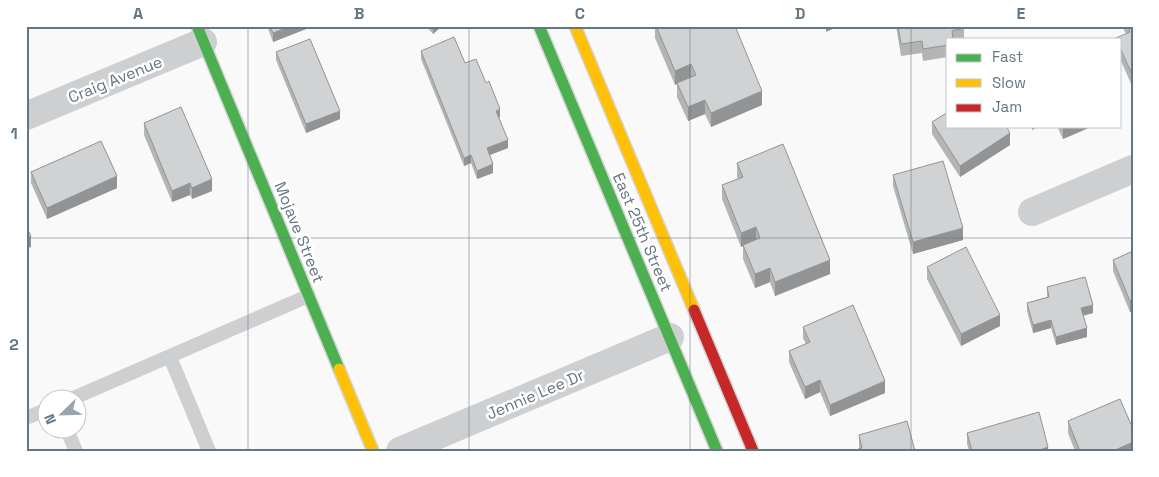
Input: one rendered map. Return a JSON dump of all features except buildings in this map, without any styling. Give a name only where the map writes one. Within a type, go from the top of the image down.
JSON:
[{"type":"street","name":"East 25th Street","points":[[539,26],[717,451]]},
{"type":"street","name":"East 25th Street","points":[[575,26],[753,451]]},
{"type":"street","name":"Craig Avenue","points":[[26,116],[200,34]]},
{"type":"street","name":"Mojave Street","points":[[200,34],[373,451]]},
{"type":"street","points":[[1032,212],[1133,169]]},
{"type":"street","name":"Jennie Lee Dr","points":[[400,451],[670,337]]},
{"type":"lane","points":[[88,392],[308,296]]},
{"type":"lane","points":[[170,357],[209,451]]},
{"type":"lane","points":[[26,418],[38,413]]},
{"type":"traffic: fast","points":[[197,26],[339,369]]},
{"type":"traffic: fast","points":[[539,26],[717,451]]},
{"type":"traffic: slow","points":[[575,26],[694,310]]},
{"type":"traffic: slow","points":[[339,369],[373,451]]},
{"type":"traffic: jam","points":[[694,310],[753,451]]}]
